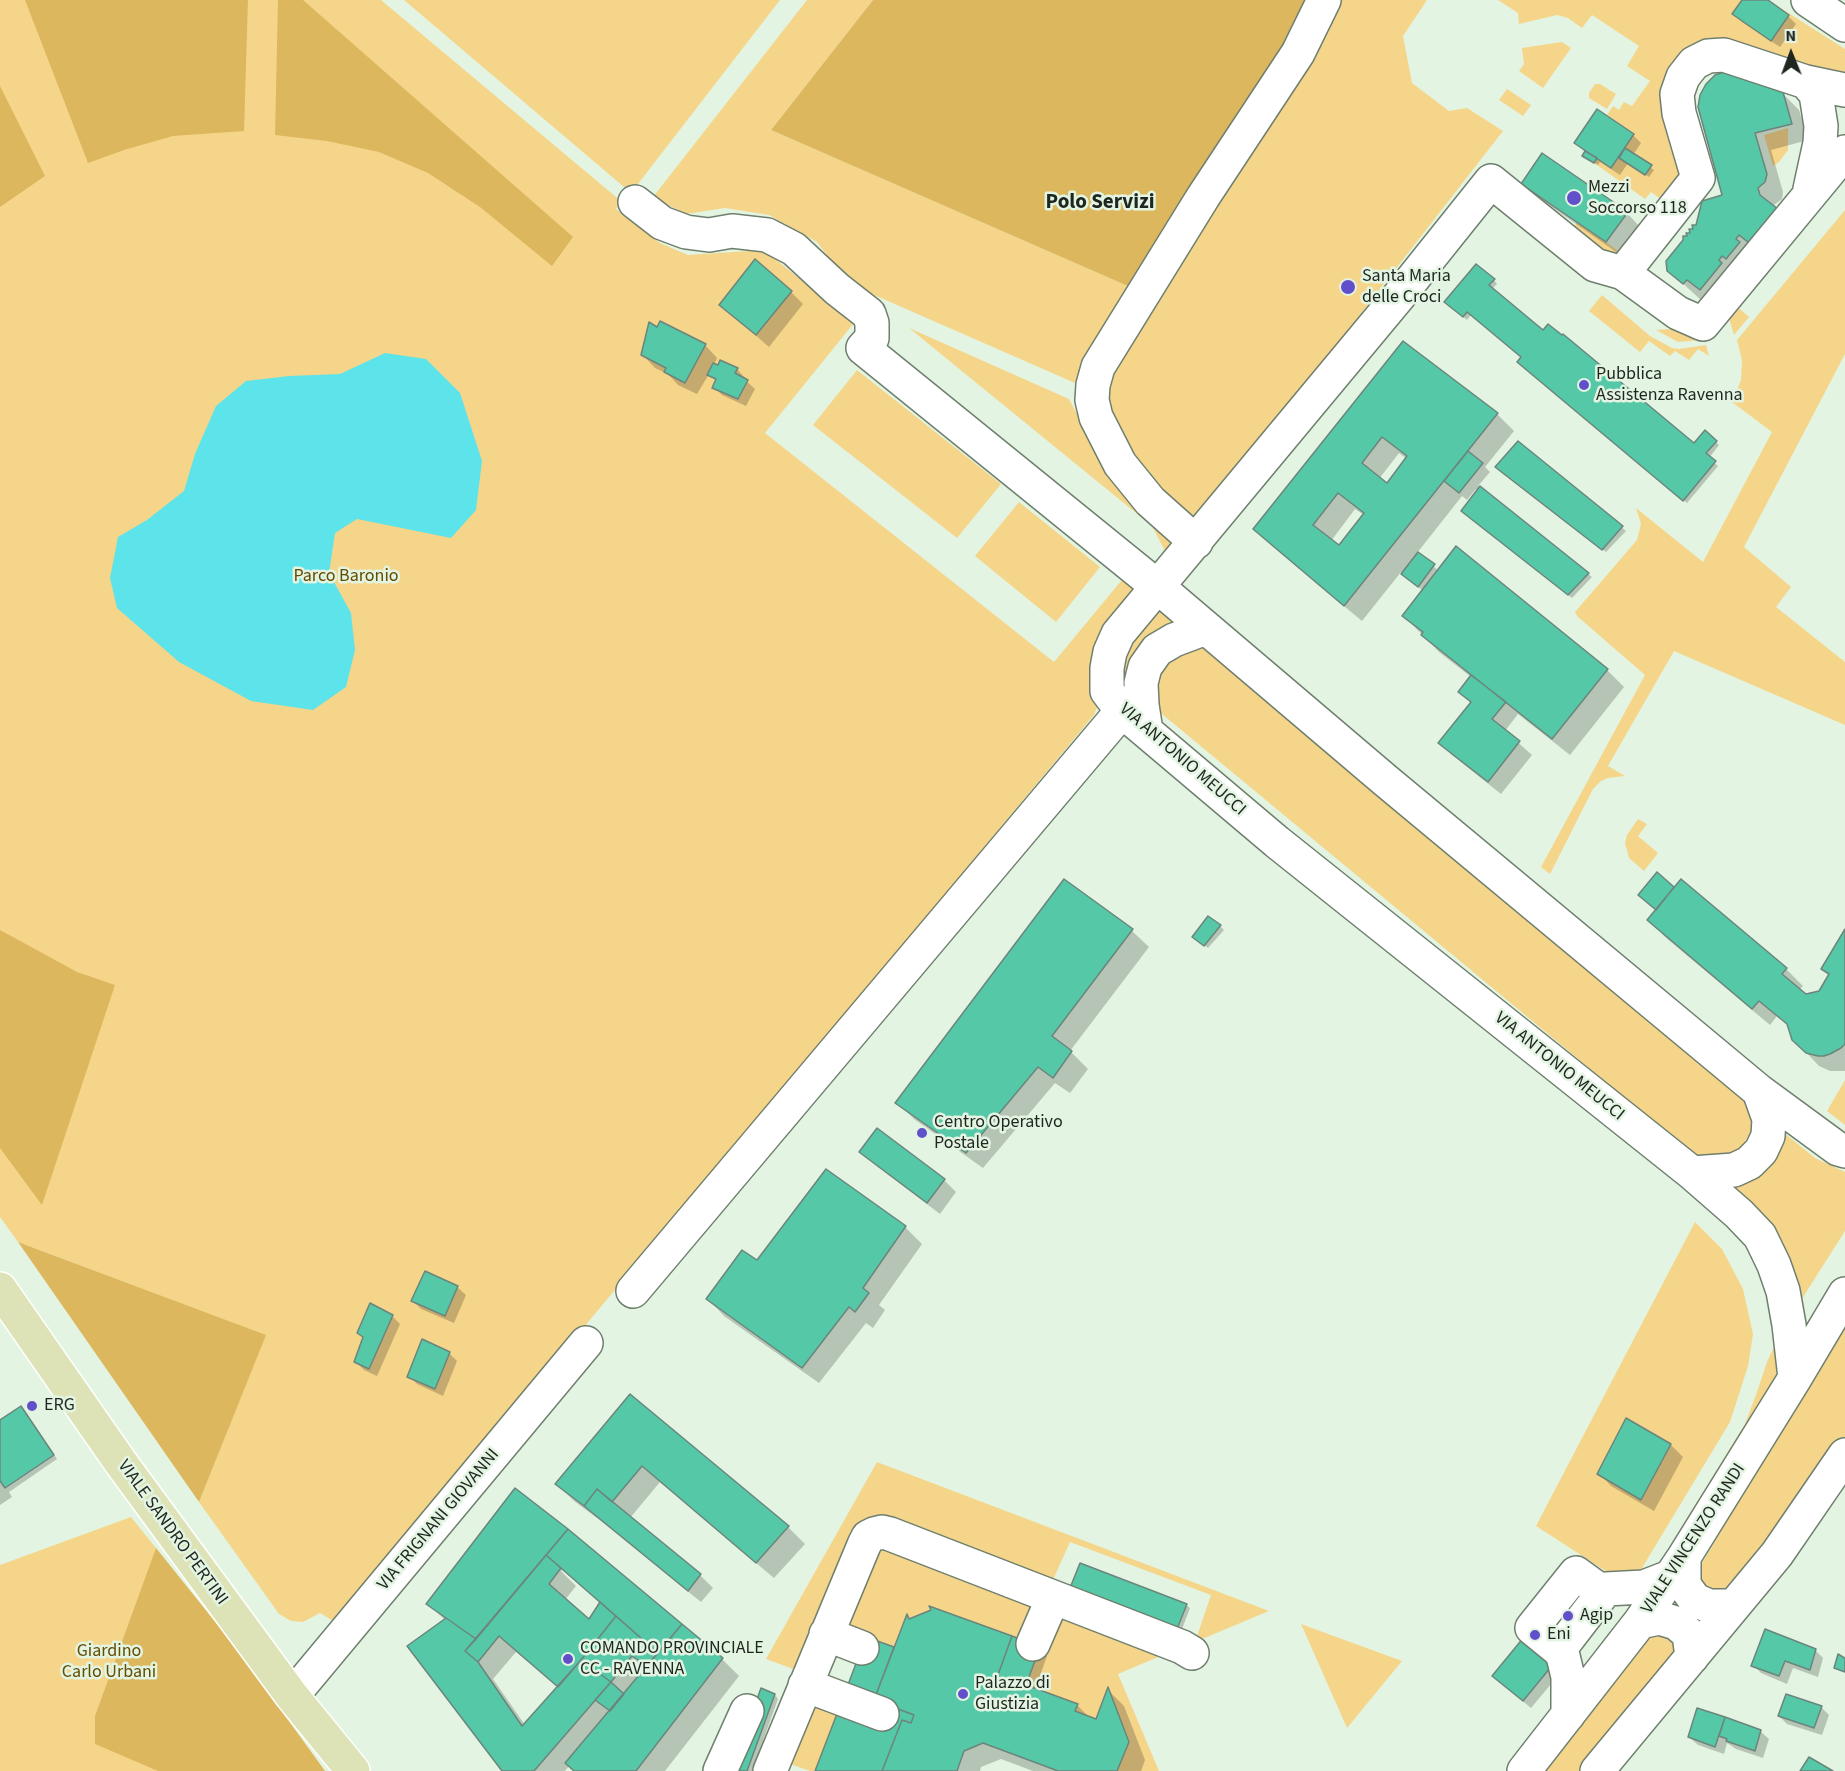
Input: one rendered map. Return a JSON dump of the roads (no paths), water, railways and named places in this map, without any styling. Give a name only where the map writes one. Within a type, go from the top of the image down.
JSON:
[{"type":"main road","name":"VIALE SANDRO PERTINI","points":[[0,1289],[121,1463],[292,1696],[353,1771]]},
{"type":"street","points":[[1196,542],[1150,501],[1120,464],[1096,417],[1092,400],[1093,385],[1098,367],[1203,197],[1298,54],[1324,0]]},
{"type":"street","points":[[1808,0],[1845,25]]},
{"type":"street","points":[[1845,90],[1806,81],[1724,55],[1708,56],[1694,63],[1683,77],[1677,94],[1679,113],[1698,178],[1623,273],[1678,313],[1703,324],[1845,152]]},
{"type":"street","points":[[1806,81],[1816,94],[1821,126],[1820,144],[1808,196]]},
{"type":"street","name":"VIA ANTONIO MEUCCI","points":[[1623,273],[1595,265],[1491,182],[1118,634],[1110,652],[1107,691],[1134,721],[1277,842],[1692,1173],[1739,1214],[1760,1236],[1783,1291],[1795,1378]]},
{"type":"street","points":[[635,202],[662,223],[686,232],[709,235],[732,231],[766,235],[794,249],[837,289],[869,314],[872,323],[872,338],[863,348],[1158,587],[1759,1091],[1838,1149],[1845,1151]]},
{"type":"street","points":[[633,1291],[1134,721],[1142,705],[1141,683],[1145,666],[1157,650],[1174,640],[1206,628]]},
{"type":"street","points":[[1692,1173],[1734,1170],[1749,1163],[1761,1151],[1768,1136],[1769,1119],[1759,1091]]},
{"type":"street","name":"VIALE VINCENZO RANDI","points":[[1524,1771],[1640,1622],[1677,1567],[1845,1294]]},
{"type":"street","name":"VIA FRIGNANI GIOVANNI","points":[[292,1696],[586,1343]]},
{"type":"street","points":[[1598,1771],[1777,1554],[1845,1455]]},
{"type":"street","points":[[778,1769],[805,1685],[868,1537],[882,1532],[1182,1647],[1192,1653]]},
{"type":"street","points":[[1568,1714],[1568,1677],[1563,1656],[1552,1644],[1597,1586],[1644,1587],[1677,1567],[1684,1585],[1695,1600],[1709,1606],[1734,1606]]},
{"type":"street","points":[[1033,1644],[1053,1598]]},
{"type":"street","points":[[1640,1622],[1659,1618],[1676,1623],[1689,1634],[1692,1657]]},
{"type":"street","points":[[826,1635],[862,1648]]},
{"type":"street","points":[[805,1685],[882,1714]]},
{"type":"street","points":[[720,1771],[747,1711]]},
{"type":"water","points":[[385,353],[426,359],[460,393],[482,461],[476,510],[451,538],[357,519],[335,533],[329,573],[351,613],[355,650],[346,687],[313,710],[251,701],[179,662],[117,608],[110,578],[118,537],[147,520],[184,491],[195,454],[216,406],[246,381],[340,374]]},
{"type":"place","name":"Mezzi Soccorso 118","points":[[1574,198]]},
{"type":"place","name":"Santa Maria delle Croci","points":[[1348,287]]},
{"type":"place","name":"Pubblica Assistenza Ravenna","points":[[1584,385]]},
{"type":"place","name":"Centro Operativo Postale","points":[[922,1133]]},
{"type":"place","name":"ERG","points":[[32,1406]]},
{"type":"place","name":"Agip","points":[[1568,1616]]},
{"type":"place","name":"Eni","points":[[1535,1635]]},
{"type":"place","name":"COMANDO PROVINCIALE CC - RAVENNA","points":[[568,1659]]},
{"type":"place","name":"Palazzo di Giustizia","points":[[963,1694]]},
{"type":"district","name":"Polo Servizi","points":[[1100,203]]},
{"type":"park label","name":"Parco Baronio","points":[[346,577]]},
{"type":"park label","name":"Giardino Carlo Urbani","points":[[109,1662]]}]
